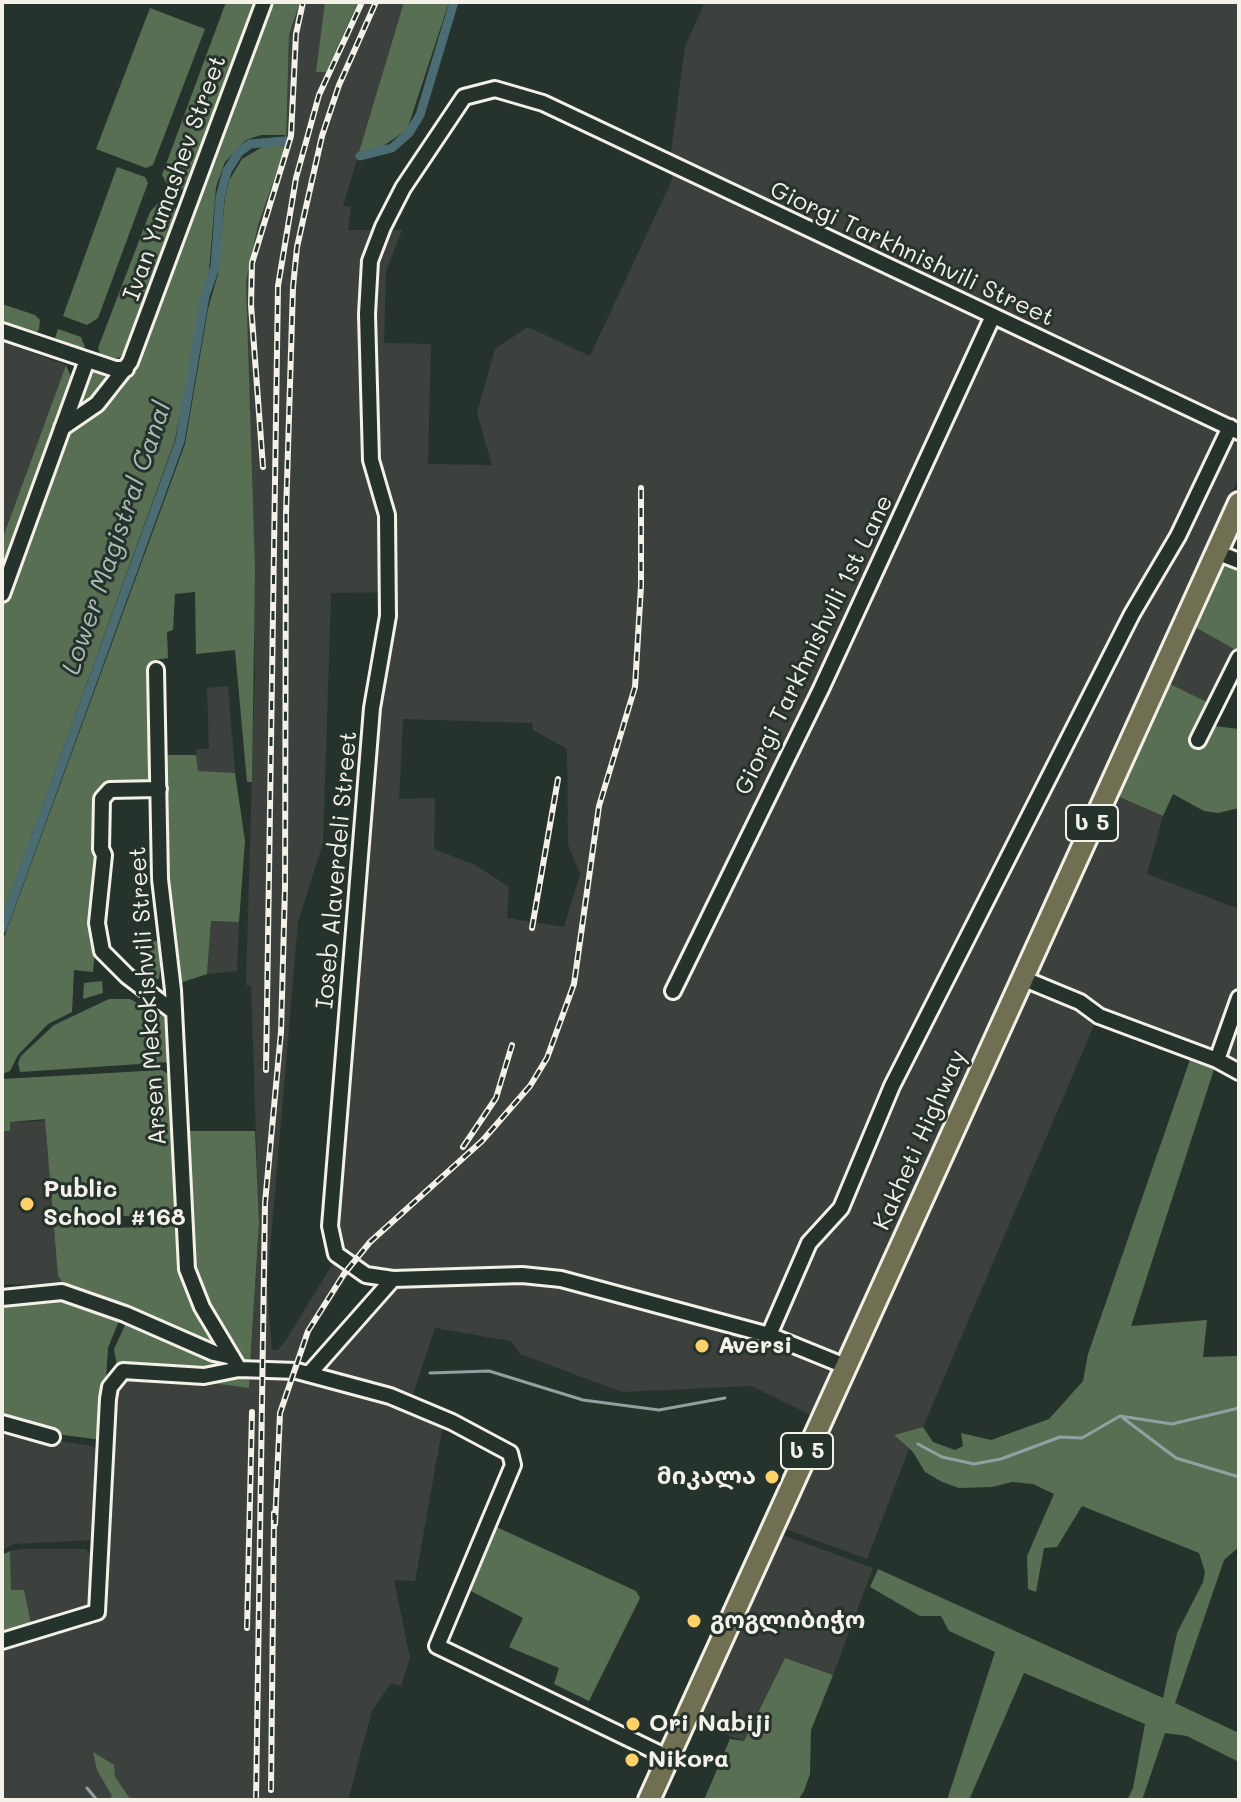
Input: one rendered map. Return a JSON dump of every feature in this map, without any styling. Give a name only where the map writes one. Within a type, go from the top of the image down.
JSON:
[{"type":"highway","name":"Kakheti Highway","points":[[649,1800],[1239,503]]},
{"type":"street","name":"Ivan Yumashev Street","points":[[62,428],[97,404],[126,369],[264,2]]},
{"type":"street","name":"Ioseb Alaverdeli Street","points":[[567,115],[543,103],[495,89],[464,97],[403,188],[370,261],[367,314],[371,460],[387,515],[388,616],[372,708],[330,1226],[336,1254],[366,1275],[393,1279],[491,1275],[561,1279],[769,1335],[845,1366]]},
{"type":"street","name":"Giorgi Tarkhnishvili Street","points":[[567,115],[1234,430]]},
{"type":"street","name":"Giorgi Tarkhnishvili 1st Lane","points":[[673,991],[821,689],[993,316]]},
{"type":"street","points":[[2,331],[87,360],[126,369]]},
{"type":"street","points":[[2,594],[87,360]]},
{"type":"street","points":[[769,1335],[809,1243],[841,1208],[892,1086],[1132,614],[1178,536],[1234,430]]},
{"type":"street","points":[[1216,552],[1239,561]]},
{"type":"street","points":[[1198,740],[1239,658]]},
{"type":"street","name":"Arsen Mekokishvili Street","points":[[156,670],[160,879],[174,1012],[187,1269],[202,1307],[236,1363]]},
{"type":"street","points":[[159,789],[110,790],[102,799],[101,849],[104,855],[98,931],[102,951],[127,976],[174,1012]]},
{"type":"street","points":[[1022,978],[1080,1002],[1099,1016],[1217,1060],[1239,1072]]},
{"type":"street","points":[[1217,1060],[1239,998]]},
{"type":"street","points":[[309,1374],[393,1279]]},
{"type":"street","points":[[2,1298],[62,1292],[125,1314],[236,1363],[309,1374],[390,1396],[452,1422],[513,1458],[437,1646],[669,1758]]},
{"type":"street","points":[[2,1641],[97,1612],[108,1399],[117,1376],[132,1370],[204,1376],[236,1363]]},
{"type":"street","points":[[2,1423],[52,1437]]},
{"type":"shaded area","points":[[300,2],[325,2],[317,72],[326,71],[358,2],[404,2],[343,206],[351,207],[348,230],[402,230],[386,271],[384,343],[431,344],[428,464],[492,465],[477,413],[495,349],[528,327],[590,356],[672,180],[671,152],[685,46],[705,2],[1239,2],[1239,477],[839,1353],[825,1353],[562,1276],[392,1273],[358,1265],[336,1240],[376,711],[391,592],[331,593],[323,843],[298,922],[267,1285],[272,1350],[278,1350],[284,1343],[334,1262],[348,1276],[311,1332],[299,1361],[320,1370],[394,1282],[433,1286],[528,1280],[771,1341],[816,1357],[828,1372],[828,1378],[811,1415],[751,1386],[622,1392],[520,1354],[511,1341],[435,1328],[411,1401],[445,1413],[415,1581],[394,1580],[410,1658],[401,1686],[391,1683],[372,1711],[348,1800],[2,1800],[2,1647],[92,1620],[113,1391],[128,1373],[249,1387],[259,1223],[251,986],[246,985],[255,672],[246,282],[258,225],[286,146],[289,35]],"holes":[[[403,719],[532,723],[533,730],[567,749],[568,845],[580,874],[564,927],[507,918],[509,887],[475,865],[434,849],[435,798],[399,799]]]},
{"type":"shaded area","points":[[2,342],[66,365],[2,540]]},
{"type":"shaded area","points":[[1195,627],[1239,652],[1215,706],[1168,683]]},
{"type":"shaded area","points":[[228,686],[235,773],[197,771],[196,749],[209,749],[207,688]]},
{"type":"shaded area","points":[[1115,795],[1163,816],[1147,874],[1239,909],[1239,1072],[1097,1018],[923,1427],[894,1435],[909,1449],[867,1559],[780,1527]]},
{"type":"shaded area","points":[[211,921],[239,922],[237,971],[207,974]]},
{"type":"shaded area","name":"Public School #168","points":[[45,1116],[58,1276],[64,1285],[2,1284],[2,1131],[10,1131],[10,1122],[43,1121]]},
{"type":"shaded area","points":[[2,1432],[92,1446],[99,1451],[95,1540],[14,1544],[2,1550]]},
{"type":"shaded area","points":[[777,1533],[873,1568],[833,1675],[785,1658],[744,1741],[692,1723]]},
{"type":"shaded area","points":[[86,1549],[91,1554],[91,1598],[85,1611],[32,1629],[11,1590],[10,1551]]},
{"type":"green space","points":[[226,2],[258,2],[191,182],[186,190],[168,186],[162,175]]},
{"type":"green space","points":[[277,2],[300,2],[289,35],[286,146],[258,225],[246,282],[255,569],[252,782],[247,782],[235,650],[196,654],[195,592],[175,594],[173,630],[167,632],[168,658],[154,660],[156,784],[104,787],[95,796],[96,847],[103,858],[93,972],[74,970],[72,1012],[48,1024],[18,1055],[10,1071],[2,1074],[2,943],[185,444],[208,309],[218,274],[225,197],[230,179],[242,159],[264,146],[283,146],[285,135],[261,135],[246,140],[225,162],[216,187],[209,271],[175,440],[2,917],[2,609],[64,439],[119,393],[134,368],[267,12]]},
{"type":"green space","points":[[325,2],[358,2],[326,72],[316,72]]},
{"type":"green space","points":[[404,2],[449,2],[407,130],[377,150],[359,152]]},
{"type":"green space","points":[[150,8],[205,29],[153,165],[146,168],[96,149]]},
{"type":"green space","points":[[117,167],[145,177],[148,183],[98,318],[87,325],[63,316]]},
{"type":"green space","points":[[158,203],[171,205],[179,213],[126,354],[114,360],[100,354],[98,348],[150,212]]},
{"type":"green space","points":[[2,304],[35,315],[40,320],[39,330],[34,334],[2,323]]},
{"type":"green space","points":[[58,329],[81,337],[85,347],[78,350],[53,344]]},
{"type":"green space","points":[[66,365],[71,377],[2,567],[2,540]]},
{"type":"green space","points":[[91,370],[114,378],[75,410]]},
{"type":"green space","points":[[1227,556],[1239,561],[1239,652],[1195,627]]},
{"type":"green space","points":[[1168,683],[1215,706],[1206,725],[1239,729],[1239,808],[1218,813],[1204,811],[1173,794],[1163,816],[1115,795]]},
{"type":"green space","points":[[161,755],[196,755],[198,771],[235,773],[245,841],[239,922],[211,921],[207,974],[174,985],[164,892]]},
{"type":"green space","points":[[145,940],[163,942],[159,979],[142,978]]},
{"type":"green space","points":[[102,981],[103,993],[83,999],[84,983]]},
{"type":"green space","points":[[109,999],[130,999],[165,1018],[169,1024],[170,1062],[20,1072],[18,1063],[21,1056],[54,1025]]},
{"type":"green space","points":[[1193,1051],[1217,1060],[1131,1326],[1207,1320],[1203,1357],[1239,1356],[1239,1547],[1224,1560],[1175,1703],[1239,1733],[1239,1762],[1187,1736],[1165,1733],[1142,1800],[1127,1800],[1133,1788],[1145,1724],[1024,1673],[969,1800],[947,1800],[995,1652],[949,1631],[941,1616],[920,1616],[870,1587],[878,1569],[1163,1698],[1177,1633],[1203,1582],[1205,1572],[1199,1553],[1082,1506],[1057,1547],[1044,1548],[1036,1592],[1028,1589],[1027,1556],[1054,1494],[1033,1484],[1012,1482],[992,1487],[959,1488],[942,1482],[925,1472],[913,1452],[894,1435],[923,1427],[933,1442],[955,1450],[963,1446],[961,1433],[991,1440],[1049,1419],[1083,1381],[1088,1354]]},
{"type":"green space","points":[[162,1070],[171,1076],[179,1214],[106,1217],[107,1228],[179,1226],[182,1274],[187,1290],[220,1343],[218,1349],[138,1312],[64,1285],[58,1276],[45,1119],[10,1122],[10,1131],[2,1131],[2,1079]]},
{"type":"green space","points":[[180,1131],[255,1131],[259,1223],[250,1366],[243,1364],[194,1283]]},
{"type":"green space","points":[[63,1294],[120,1318],[108,1348],[102,1440],[56,1434],[2,1418],[2,1301]]},
{"type":"green space","points":[[133,1319],[208,1354],[220,1366],[211,1372],[139,1363],[117,1366],[114,1349],[126,1323]]},
{"type":"green space","points":[[250,1372],[249,1388],[204,1382]]},
{"type":"green space","points":[[490,1524],[636,1591],[640,1598],[589,1701],[554,1684],[559,1668],[509,1647],[523,1618],[465,1588]]},
{"type":"green space","points":[[10,1551],[11,1590],[24,1590],[32,1629],[2,1638],[2,1555]]},
{"type":"green space","points":[[785,1658],[833,1675],[811,1730],[810,1774],[804,1791],[798,1800],[704,1800],[730,1739],[744,1741]]},
{"type":"green space","points":[[93,1752],[114,1765],[115,1777],[131,1800],[108,1800],[112,1796],[97,1770]]},
{"type":"waterway","name":"Lower Magistral Canal","points":[[360,156],[392,148],[409,133],[420,115],[454,2]]},
{"type":"waterway","name":"Lower Magistral Canal","points":[[2,929],[180,441],[205,296],[215,267],[220,198],[227,171],[239,152],[250,144],[284,141]]},
{"type":"waterway","points":[[430,1373],[489,1371],[583,1400],[659,1410],[725,1398]]},
{"type":"waterway","points":[[918,1444],[942,1457],[974,1464],[1001,1459],[1060,1437],[1082,1438],[1120,1416],[1172,1424],[1239,1408]]},
{"type":"waterway","points":[[1123,1418],[1176,1458],[1239,1477]]},
{"type":"waterway","points":[[87,1788],[97,1800]]},
{"type":"railway","points":[[263,467],[251,305],[252,263],[291,136],[296,34],[303,2]]},
{"type":"railway","points":[[266,1070],[278,286],[296,178],[319,95],[362,2]]},
{"type":"railway","points":[[256,1800],[265,1203],[281,1032],[285,888],[286,514],[293,287],[297,247],[322,136],[339,85],[376,2]]},
{"type":"railway","points":[[275,1524],[280,1413],[308,1331],[344,1274],[370,1242],[482,1141],[530,1086],[547,1058],[574,984],[599,806],[635,687],[641,586],[641,488]]},
{"type":"railway","points":[[532,928],[558,779]]},
{"type":"railway","points":[[463,1147],[496,1098],[512,1045]]},
{"type":"railway","points":[[247,1628],[252,1412]]},
{"type":"railway","points":[[271,1790],[274,1513]]},
{"type":"place","name":"Public School #168","points":[[27,1204]]},
{"type":"place","name":"Aversi","points":[[702,1346]]},
{"type":"place","name":"მიკალა","points":[[772,1477]]},
{"type":"place","name":"გოგლიბიჭო","points":[[694,1621]]},
{"type":"place","name":"Ori Nabiji","points":[[633,1724]]},
{"type":"place","name":"Nikora","points":[[632,1760]]}]
